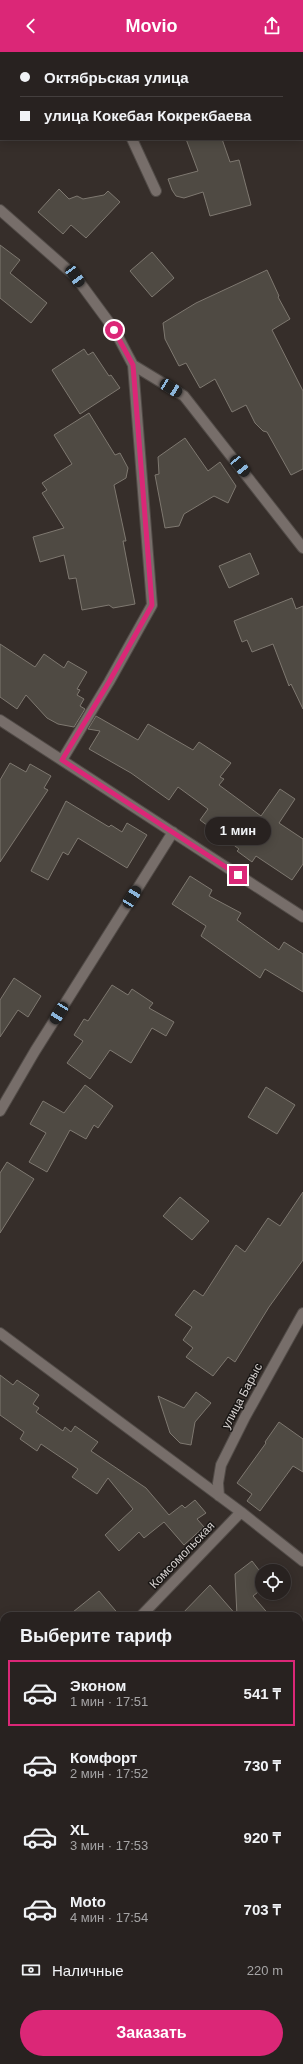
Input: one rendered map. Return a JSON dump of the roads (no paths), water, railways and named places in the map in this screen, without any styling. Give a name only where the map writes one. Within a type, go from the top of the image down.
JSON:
[{"type":"street","points":[[132,140],[156,191]]},
{"type":"street","points":[[0,210],[75,276],[114,330],[133,365],[152,605],[109,682],[62,760]]},
{"type":"street","points":[[133,365],[184,396],[303,548]]},
{"type":"street","points":[[0,720],[303,917]]},
{"type":"street","points":[[0,1111],[35,1052],[173,832]]},
{"type":"street","name":"улица Барыс","points":[[219,1496],[218,1483],[221,1465],[245,1417],[303,1313]]},
{"type":"street","points":[[0,1333],[241,1512],[303,1561]]},
{"type":"street","name":"Комсомольская","points":[[145,1612],[241,1512]]}]
